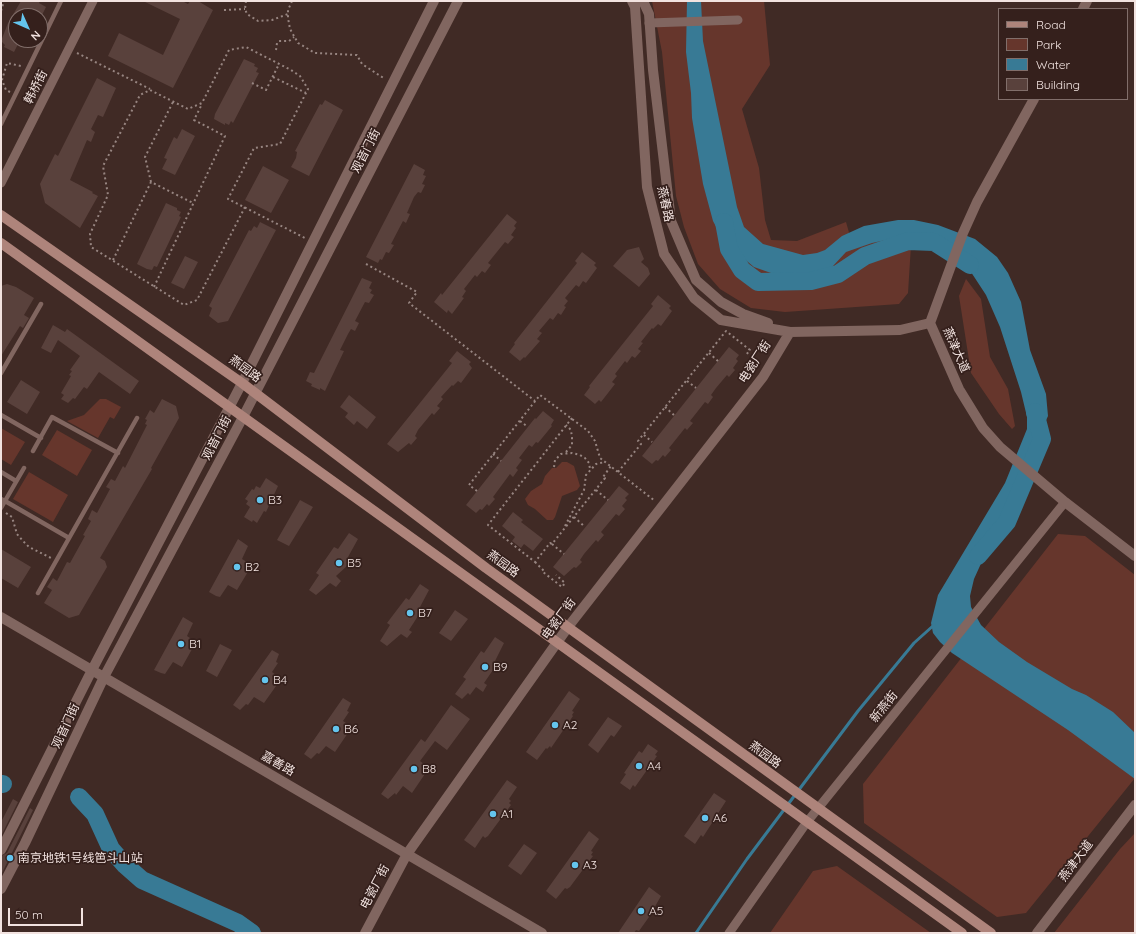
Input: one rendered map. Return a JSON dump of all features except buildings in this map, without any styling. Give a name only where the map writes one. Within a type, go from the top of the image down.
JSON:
[{"type":"main road","name":"燕园路","points":[[1,215],[242,383],[486,568],[817,809],[992,933]]},
{"type":"main road","points":[[1,243],[962,933]]},
{"type":"street","name":"韩桥街","points":[[1,183],[93,1]]},
{"type":"street","name":"观音门街","points":[[1,850],[92,670],[230,407],[434,1]]},
{"type":"street","name":"观音门街","points":[[1,889],[25,843],[104,677],[243,417],[458,1]]},
{"type":"street","name":"燕春路","points":[[632,1],[636,7],[647,188],[664,254],[694,298],[720,320],[790,332],[900,330],[930,323]]},
{"type":"street","name":"燕春路","points":[[643,1],[649,14],[653,70],[671,222],[696,280],[721,302],[743,314],[790,332]]},
{"type":"street","points":[[649,23],[738,20]]},
{"type":"street","name":"燕津大道","points":[[1033,100],[977,202],[963,233],[930,323],[959,389],[983,428],[1014,461],[1135,556]]},
{"type":"street","name":"电瓷厂街","points":[[365,933],[407,854],[568,627],[763,377],[790,332]]},
{"type":"street","name":"新燕街","points":[[729,933],[817,809],[1065,502]]},
{"type":"street","name":"嘉善路","points":[[1,618],[542,933]]},
{"type":"street","name":"燕津大道","points":[[1037,933],[1133,807]]},
{"type":"lane","points":[[1,124],[61,1]]},
{"type":"lane","points":[[1,373],[41,304]]},
{"type":"lane","points":[[1,415],[41,438]]},
{"type":"lane","points":[[33,451],[52,417],[118,453]]},
{"type":"lane","points":[[38,593],[137,418]]},
{"type":"lane","points":[[1,509],[3,500],[24,468]]},
{"type":"lane","points":[[1,472],[16,481]]},
{"type":"lane","points":[[3,500],[68,538]]},
{"type":"path","points":[[1,11],[4,1]]},
{"type":"path","points":[[246,1],[245,9],[252,18],[258,20],[272,20],[288,14]]},
{"type":"path","points":[[292,1],[288,14],[290,29],[294,37],[307,50],[315,53],[357,55],[367,69],[393,83]]},
{"type":"path","points":[[224,10],[245,9]]},
{"type":"path","points":[[276,50],[277,43],[289,41],[294,37]]},
{"type":"path","points":[[154,287],[225,136],[194,120],[229,50],[246,47],[300,76],[308,89],[280,144],[254,148],[228,199],[313,242]]},
{"type":"path","points":[[69,49],[188,109],[202,103]]},
{"type":"path","points":[[15,95],[6,90],[2,80],[7,63],[21,66],[24,59]]},
{"type":"path","points":[[252,83],[266,90],[279,64]]},
{"type":"path","points":[[273,77],[306,93]]},
{"type":"path","points":[[150,90],[140,95],[103,166],[108,195],[90,234],[91,247],[184,305],[197,300],[245,207]]},
{"type":"path","points":[[113,260],[150,182],[145,157],[174,102]]},
{"type":"path","points":[[150,182],[193,203]]},
{"type":"path","points":[[366,264],[417,292],[408,303],[535,401]]},
{"type":"path","points":[[618,472],[641,444],[638,442],[726,331],[750,350],[746,354]]},
{"type":"path","points":[[709,353],[718,360]]},
{"type":"path","points":[[687,381],[696,388]]},
{"type":"path","points":[[477,491],[469,485],[540,395],[588,431],[595,441],[600,458],[662,506]]},
{"type":"path","points":[[666,407],[674,415]]},
{"type":"path","points":[[556,575],[565,583],[562,587],[543,572],[544,571],[535,562],[488,525],[572,418]]},
{"type":"path","points":[[520,421],[528,427]]},
{"type":"path","points":[[554,467],[555,460],[561,454],[565,453],[572,445],[571,430],[566,425]]},
{"type":"path","points":[[644,435],[652,442]]},
{"type":"path","points":[[565,453],[580,455],[589,462],[590,469]]},
{"type":"path","points":[[493,454],[501,461]]},
{"type":"path","points":[[564,529],[584,490],[586,475],[596,464],[605,462]]},
{"type":"path","points":[[535,562],[550,543],[552,544],[596,490],[611,466]]},
{"type":"path","points":[[596,490],[608,500]]},
{"type":"path","points":[[1,509],[12,516],[17,534],[29,547],[56,561]]},
{"type":"path","points":[[574,517],[585,526]]},
{"type":"path","points":[[552,544],[564,554]]},
{"type":"green space","points":[[652,1],[764,1],[770,65],[742,109],[759,168],[765,220],[771,240],[797,241],[846,222],[850,236],[912,229],[908,293],[899,304],[785,312],[751,308],[720,289],[698,264],[684,227],[676,196],[662,52]]},
{"type":"green space","points":[[966,279],[981,299],[990,357],[1008,389],[1015,426],[1012,429],[999,414],[971,373],[959,296]]},
{"type":"green space","points":[[100,399],[106,399],[121,407],[114,419],[110,417],[98,438],[67,421],[84,415]]},
{"type":"green space","points":[[1,428],[25,442],[11,465],[1,459]]},
{"type":"green space","points":[[57,430],[92,450],[77,476],[42,455]]},
{"type":"green space","points":[[562,462],[567,462],[574,466],[580,486],[577,490],[562,496],[555,517],[553,520],[547,520],[528,505],[525,499],[531,491],[542,484],[545,476],[552,468],[556,468]]},
{"type":"green space","points":[[29,472],[68,495],[53,522],[13,499]]},
{"type":"green space","points":[[1058,534],[1085,536],[1135,575],[1135,778],[1026,913],[997,917],[864,823],[863,784]]},
{"type":"green space","points":[[1135,833],[1135,933],[1054,933],[1120,849]]},
{"type":"green space","points":[[837,866],[931,933],[770,933],[813,871]]},
{"type":"water","points":[[687,1],[701,1],[703,41],[737,207],[744,227],[763,244],[803,255],[817,253],[825,250],[842,236],[864,226],[898,220],[914,220],[938,225],[975,239],[997,257],[1008,273],[1021,302],[1030,350],[1046,394],[1048,416],[974,579],[970,596],[971,607],[981,625],[999,642],[1027,662],[1113,712],[1134,732],[1135,779],[1068,730],[952,653],[933,633],[931,623],[938,595],[1005,483],[1027,429],[1027,417],[1021,392],[1000,327],[986,295],[969,269],[959,258],[928,240],[900,237],[872,243],[846,252],[833,266],[823,273],[807,276],[771,273],[754,267],[724,242],[713,221],[703,184],[692,118],[691,93],[686,52]]},
{"type":"waterway","points":[[724,222],[729,249],[742,270],[758,282],[811,281],[838,274],[865,256],[908,241],[934,242],[970,265]]},
{"type":"waterway","points":[[978,556],[1007,522],[1042,439],[1035,412]]},
{"type":"waterway","points":[[696,933],[747,859],[858,711],[914,643],[934,625]]},
{"type":"waterway","points":[[79,797],[95,814],[111,849],[125,865],[142,880],[238,923],[252,933]]},
{"type":"place","name":"B3","points":[[260,500]]},
{"type":"place","name":"B5","points":[[339,563]]},
{"type":"place","name":"B2","points":[[237,567]]},
{"type":"place","name":"B7","points":[[410,613]]},
{"type":"place","name":"B1","points":[[181,644]]},
{"type":"place","name":"B9","points":[[485,667]]},
{"type":"place","name":"B4","points":[[265,680]]},
{"type":"place","name":"A2","points":[[555,725]]},
{"type":"place","name":"B6","points":[[336,729]]},
{"type":"place","name":"A4","points":[[639,766]]},
{"type":"place","name":"B8","points":[[414,769]]},
{"type":"place","name":"A1","points":[[493,814]]},
{"type":"place","name":"A6","points":[[705,818]]},
{"type":"place","name":"南京地铁1号线笆斗山站","points":[[10,858]]},
{"type":"place","name":"A3","points":[[575,865]]},
{"type":"place","name":"A5","points":[[641,911]]}]
